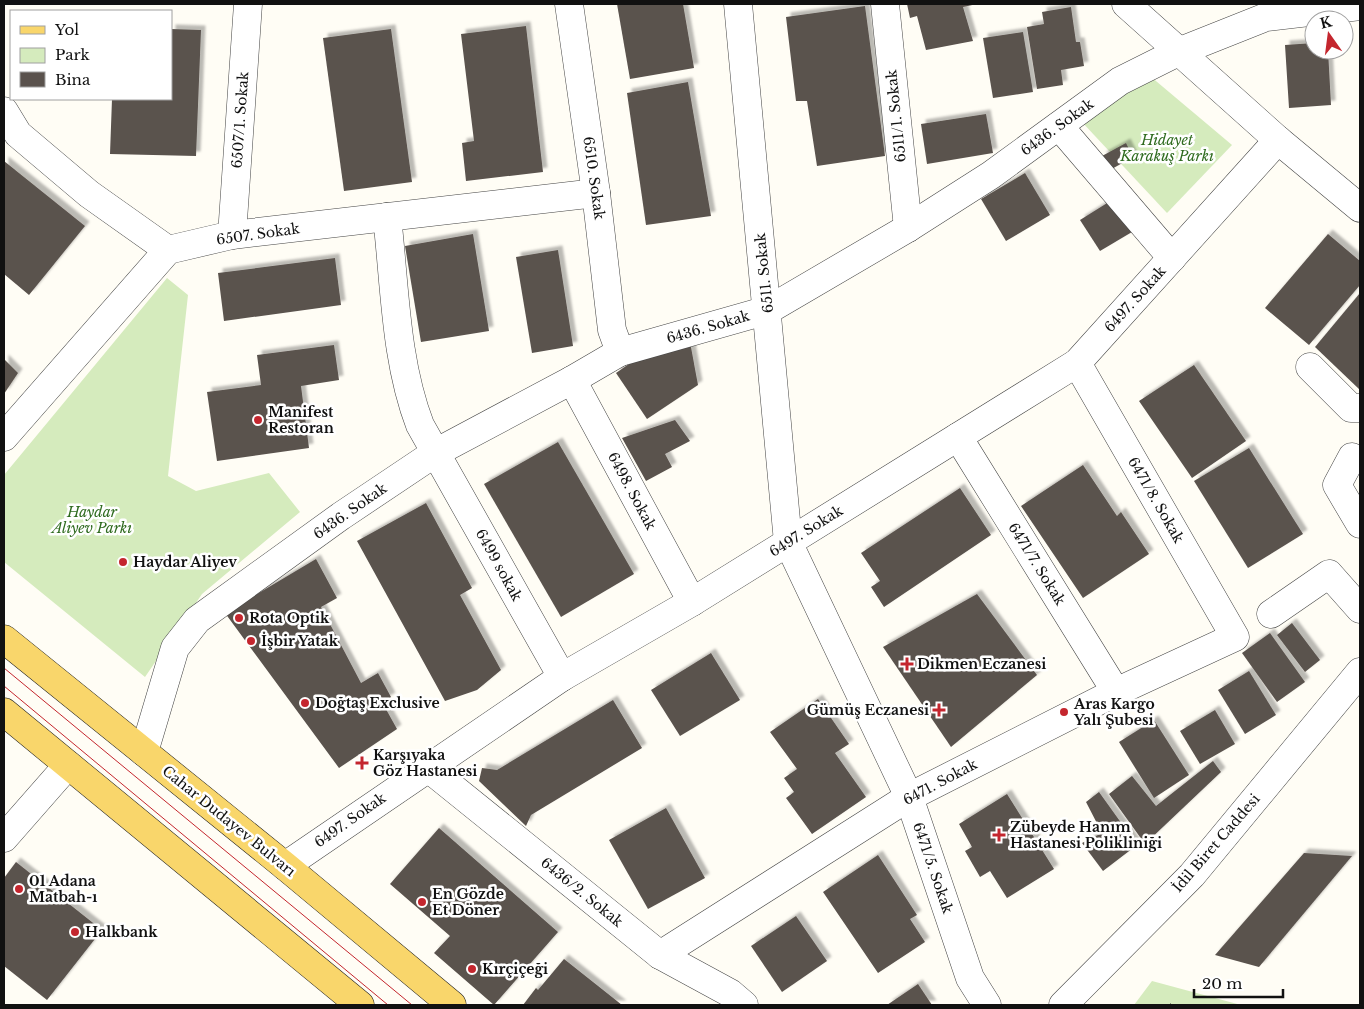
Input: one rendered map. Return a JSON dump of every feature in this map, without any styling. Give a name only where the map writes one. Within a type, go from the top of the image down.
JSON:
[{"type":"main road","name":"Cahar Dudayev Bulvarı","points":[[4,639],[286,866],[452,1005]]},
{"type":"main road","points":[[4,712],[360,1005]]},
{"type":"street","name":"6507/1. Sokak","points":[[232,236],[248,4]]},
{"type":"street","name":"6510. Sokak","points":[[569,4],[596,193],[612,330],[620,352]]},
{"type":"street","name":"6511. Sokak","points":[[738,4],[768,310],[788,542]]},
{"type":"street","name":"6511/1. Sokak","points":[[885,4],[908,228]]},
{"type":"street","points":[[1126,4],[1278,140],[1360,208]]},
{"type":"street","name":"6436. Sokak","points":[[144,752],[174,648],[197,620],[341,516],[436,453],[620,352],[768,310],[908,228],[991,175],[1120,81],[1178,52],[1266,17],[1360,6]]},
{"type":"street","points":[[4,110],[18,134],[88,194],[168,250],[4,437]]},
{"type":"street","points":[[1059,126],[1172,258]]},
{"type":"street","name":"6497. Sokak","points":[[286,866],[562,677],[692,602],[1077,363],[1278,140]]},
{"type":"street","name":"6507. Sokak","points":[[168,250],[232,236],[596,193]]},
{"type":"street","name":"6499 sokak","points":[[387,217],[405,374],[420,425],[562,677]]},
{"type":"street","name":"6471/8. Sokak","points":[[1077,363],[1235,637]]},
{"type":"street","points":[[1310,367],[1351,408],[1360,408]]},
{"type":"street","name":"6498. Sokak","points":[[572,380],[692,602]]},
{"type":"street","name":"6471/7. Sokak","points":[[958,437],[1116,692]]},
{"type":"street","points":[[1352,456],[1337,484],[1360,524]]},
{"type":"street","name":"6471/5. Sokak","points":[[788,542],[909,797],[970,978],[988,1005]]},
{"type":"street","points":[[1271,614],[1329,574],[1360,609]]},
{"type":"street","name":"6471. Sokak","points":[[660,955],[909,797],[1116,692],[1235,637]]},
{"type":"street","name":"İdil Biret Caddesi","points":[[1063,1005],[1192,874],[1358,678]]},
{"type":"street","points":[[4,838],[68,765]]},
{"type":"street","name":"6436/2. Sokak","points":[[428,767],[660,955],[730,993],[744,1005]]},
{"type":"green space","name":"Hidayet Karakuş Parkı","points":[[1150,76],[1232,145],[1167,213],[1081,121]]},
{"type":"green space","name":"Haydar Aliyev Parkı","points":[[167,278],[188,295],[168,476],[196,491],[269,473],[300,512],[202,594],[145,677],[4,562],[4,475]]},
{"type":"green space","points":[[1152,981],[1241,1005],[1134,1005]]},
{"type":"building","points":[[617,4],[683,4],[694,68],[630,79]]},
{"type":"building","points":[[907,4],[977,4],[963,7],[973,41],[926,50],[917,16],[910,18]]},
{"type":"building","points":[[865,6],[885,156],[817,166],[807,101],[796,101],[786,17]]},
{"type":"building","points":[[1071,7],[1076,42],[1080,42],[1084,66],[1061,70],[1063,85],[1037,89],[1027,27],[1044,24],[1042,12]]},
{"type":"building","points":[[526,26],[543,172],[466,181],[462,143],[474,141],[461,34]]},
{"type":"building","points":[[172,29],[201,30],[196,156],[110,154],[112,100],[172,100]]},
{"type":"building","points":[[391,29],[412,182],[344,191],[323,38]]},
{"type":"building","points":[[1023,32],[1033,92],[993,98],[983,38]]},
{"type":"building","points":[[1304,44],[1304,60],[1329,60],[1331,105],[1289,108],[1285,45]]},
{"type":"building","points":[[688,82],[711,216],[646,225],[627,93]]},
{"type":"building","points":[[986,114],[993,153],[927,164],[921,124]]},
{"type":"building","points":[[1126,143],[1133,157],[1110,170],[1102,156]]},
{"type":"building","points":[[4,161],[85,226],[29,295],[4,274]]},
{"type":"building","points":[[1025,173],[1050,215],[1006,241],[981,199]]},
{"type":"building","points":[[1112,200],[1132,232],[1100,251],[1080,220]]},
{"type":"building","points":[[473,234],[489,331],[421,342],[405,246]]},
{"type":"building","points":[[1328,234],[1360,261],[1360,285],[1309,345],[1265,308]]},
{"type":"building","points":[[558,250],[573,346],[532,353],[516,257]]},
{"type":"building","points":[[335,258],[341,305],[224,321],[218,273]]},
{"type":"building","points":[[1360,293],[1360,390],[1315,347]]},
{"type":"building","points":[[690,342],[698,385],[647,419],[616,373],[649,350]]},
{"type":"building","name":"Manifest Restoran","points":[[334,345],[339,380],[301,386],[309,448],[217,461],[207,392],[261,385],[257,355]]},
{"type":"building","points":[[4,359],[18,373],[4,394]]},
{"type":"building","points":[[1194,365],[1246,441],[1192,478],[1139,401]]},
{"type":"building","points":[[675,420],[690,441],[665,454],[672,467],[646,481],[622,438]]},
{"type":"building","points":[[558,442],[634,574],[561,617],[484,484]]},
{"type":"building","points":[[1249,448],[1303,534],[1248,568],[1194,481]]},
{"type":"building","points":[[1083,465],[1117,516],[1121,512],[1149,554],[1083,598],[1021,506]]},
{"type":"building","points":[[960,488],[991,535],[884,607],[871,587],[880,581],[861,553]]},
{"type":"building","points":[[426,503],[472,588],[460,595],[501,670],[477,690],[445,701],[357,541]]},
{"type":"building","points":[[316,559],[337,598],[321,607],[361,683],[378,673],[391,697],[382,702],[397,729],[339,768],[225,613]]},
{"type":"building","points":[[977,594],[1037,675],[951,747],[883,647]]},
{"type":"building","points":[[1292,623],[1320,660],[1305,672],[1277,635]]},
{"type":"building","points":[[1270,633],[1305,682],[1277,702],[1242,653]]},
{"type":"building","points":[[711,653],[740,700],[680,736],[651,690]]},
{"type":"building","points":[[1249,671],[1276,715],[1245,734],[1218,690]]},
{"type":"building","points":[[818,699],[849,744],[835,753],[866,797],[812,834],[786,798],[794,792],[784,778],[797,769],[770,732]]},
{"type":"building","points":[[613,700],[642,748],[531,815],[526,826],[479,781],[482,768],[497,770]]},
{"type":"building","points":[[1215,710],[1235,744],[1200,764],[1180,731]]},
{"type":"building","points":[[1154,720],[1189,775],[1154,798],[1119,742]]},
{"type":"building","points":[[1213,761],[1221,772],[1145,844],[1109,794],[1132,776],[1156,806]]},
{"type":"building","points":[[1099,792],[1137,845],[1103,871],[1082,843],[1102,833],[1086,802]]},
{"type":"building","name":"Zübeyde Hanım Hastanesi Polikliniği","points":[[1007,794],[1054,869],[1007,898],[990,871],[980,877],[965,851],[972,847],[959,824]]},
{"type":"building","points":[[666,808],[705,878],[648,909],[609,840]]},
{"type":"building","points":[[439,828],[558,932],[494,1005],[434,953],[450,936],[390,884]]},
{"type":"building","points":[[1304,853],[1352,856],[1259,967],[1215,955]]},
{"type":"building","points":[[878,855],[917,915],[910,919],[925,942],[878,973],[823,892]]},
{"type":"building","points":[[16,862],[102,930],[47,1000],[4,966],[4,878]]},
{"type":"building","points":[[796,916],[827,961],[782,992],[751,946]]},
{"type":"building","points":[[564,959],[622,1005],[523,1005],[536,988],[538,990]]},
{"type":"building","points":[[918,984],[932,1005],[887,1005]]},
{"type":"tram line","points":[[4,668],[412,1005]]},
{"type":"tram line","points":[[4,686],[388,1005]]},
{"type":"place","name":"Manifest Restoran","points":[[258,420]]},
{"type":"place","name":"Haydar Aliyev","points":[[123,562]]},
{"type":"place","name":"Rota Optik","points":[[239,618]]},
{"type":"place","name":"İşbir Yatak","points":[[251,641]]},
{"type":"place","name":"Dikmen Eczanesi","points":[[907,664]]},
{"type":"place","name":"Doğtaş Exclusive","points":[[305,703]]},
{"type":"place","name":"Gümüş Eczanesi","points":[[939,710]]},
{"type":"place","name":"Aras Kargo Yalı Şubesi","points":[[1064,712]]},
{"type":"place","name":"Karşıyaka Göz Hastanesi","points":[[362,763]]},
{"type":"place","name":"Zübeyde Hanım Hastanesi Polikliniği","points":[[999,835]]},
{"type":"place","name":"01 Adana Matbah-ı","points":[[19,889]]},
{"type":"place","name":"En Gözde Et Döner","points":[[422,902]]},
{"type":"place","name":"Halkbank","points":[[75,932]]},
{"type":"place","name":"Kırçiçeği","points":[[472,969]]}]
